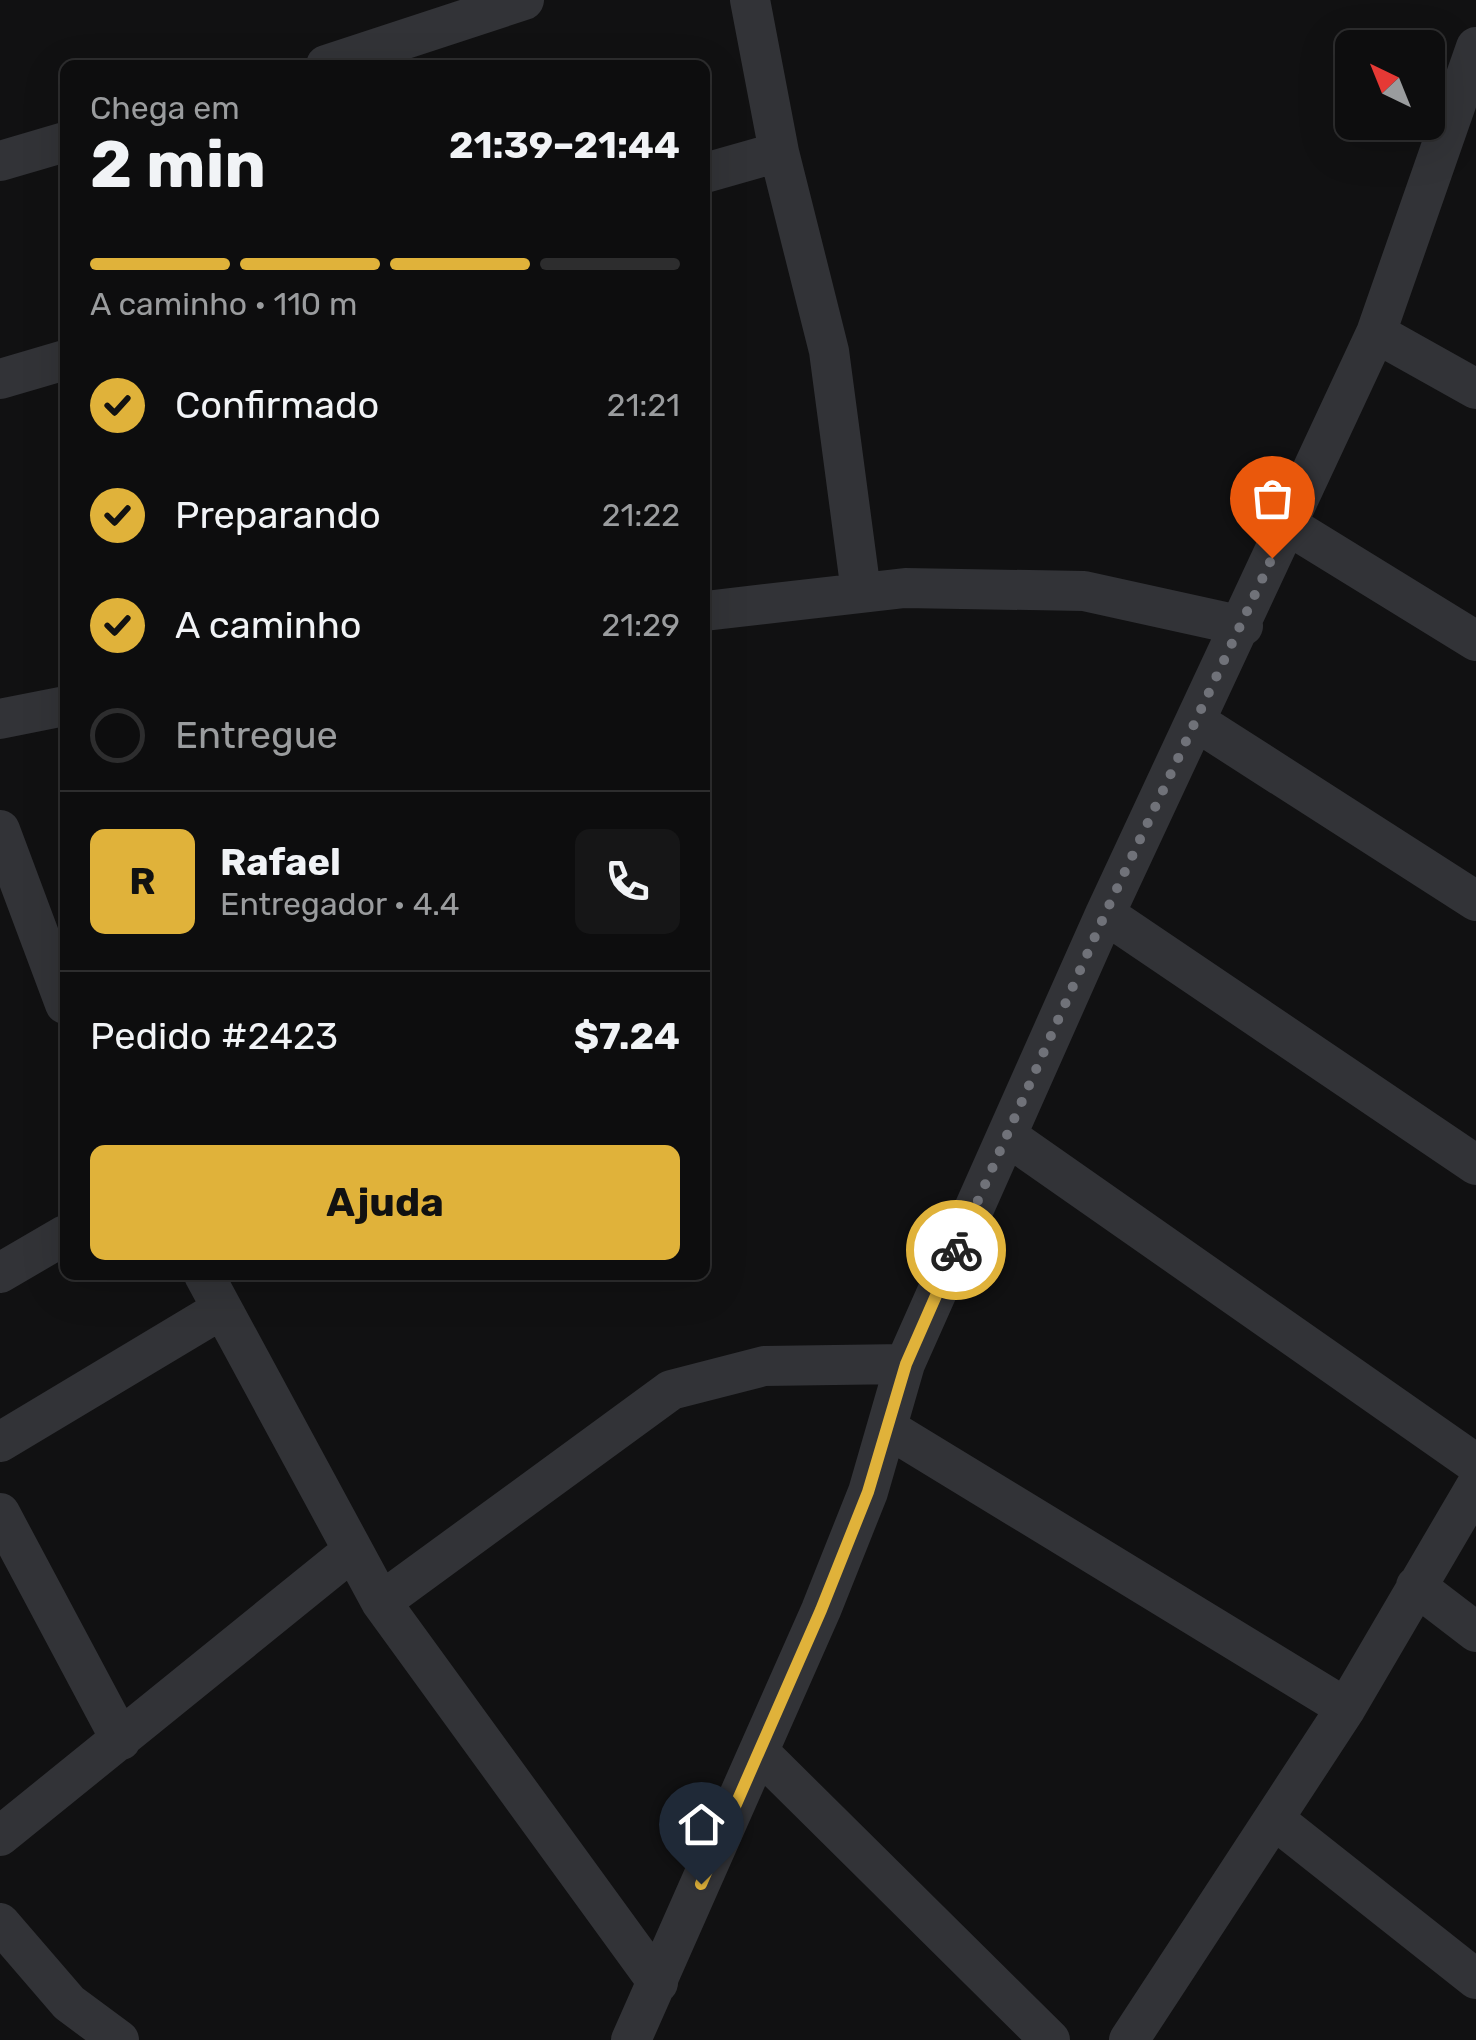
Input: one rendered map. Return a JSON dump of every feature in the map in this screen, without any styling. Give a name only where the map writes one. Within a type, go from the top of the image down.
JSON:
[{"type":"street","points":[[341,60],[524,0]]},
{"type":"street","points":[[750,0],[779,152],[829,351],[861,592]]},
{"type":"street","points":[[631,2040],[759,1752],[868,1492],[906,1364],[1105,914],[1243,626],[1286,524],[1376,334],[1476,47]]},
{"type":"street","points":[[0,161],[60,143]]},
{"type":"street","points":[[710,172],[779,152]]},
{"type":"street","points":[[1376,334],[1476,389]]},
{"type":"street","points":[[0,379],[60,361]]},
{"type":"street","points":[[1286,524],[1476,641]]},
{"type":"street","points":[[710,610],[905,588],[1084,591],[1243,626]]},
{"type":"street","points":[[0,718],[60,707]]},
{"type":"street","points":[[1197,722],[1476,902]]},
{"type":"street","points":[[0,830],[60,991]]},
{"type":"street","points":[[1105,914],[1476,1165]]},
{"type":"street","points":[[1007,1136],[1476,1464]]},
{"type":"street","points":[[0,1273],[60,1238]]},
{"type":"street","points":[[0,1442],[213,1292],[380,1602],[658,1983]]},
{"type":"street","points":[[380,1602],[670,1390],[764,1366],[906,1364]]},
{"type":"street","points":[[886,1428],[1346,1708]]},
{"type":"street","points":[[1128,2040],[1346,1708],[1476,1486]]},
{"type":"street","points":[[0,1513],[11,1559],[121,1740]]},
{"type":"street","points":[[0,1836],[352,1551]]},
{"type":"street","points":[[1416,1586],[1476,1632]]},
{"type":"street","points":[[759,1752],[1050,2040]]},
{"type":"street","points":[[1275,1820],[1476,1979]]},
{"type":"street","points":[[0,1923],[69,2002],[119,2040]]},
{"type":"way so far","points":[[956,1250],[1105,914],[1272,558]]},
{"type":"route","points":[[701,1884],[821,1610],[868,1492],[906,1364],[956,1250]]}]
